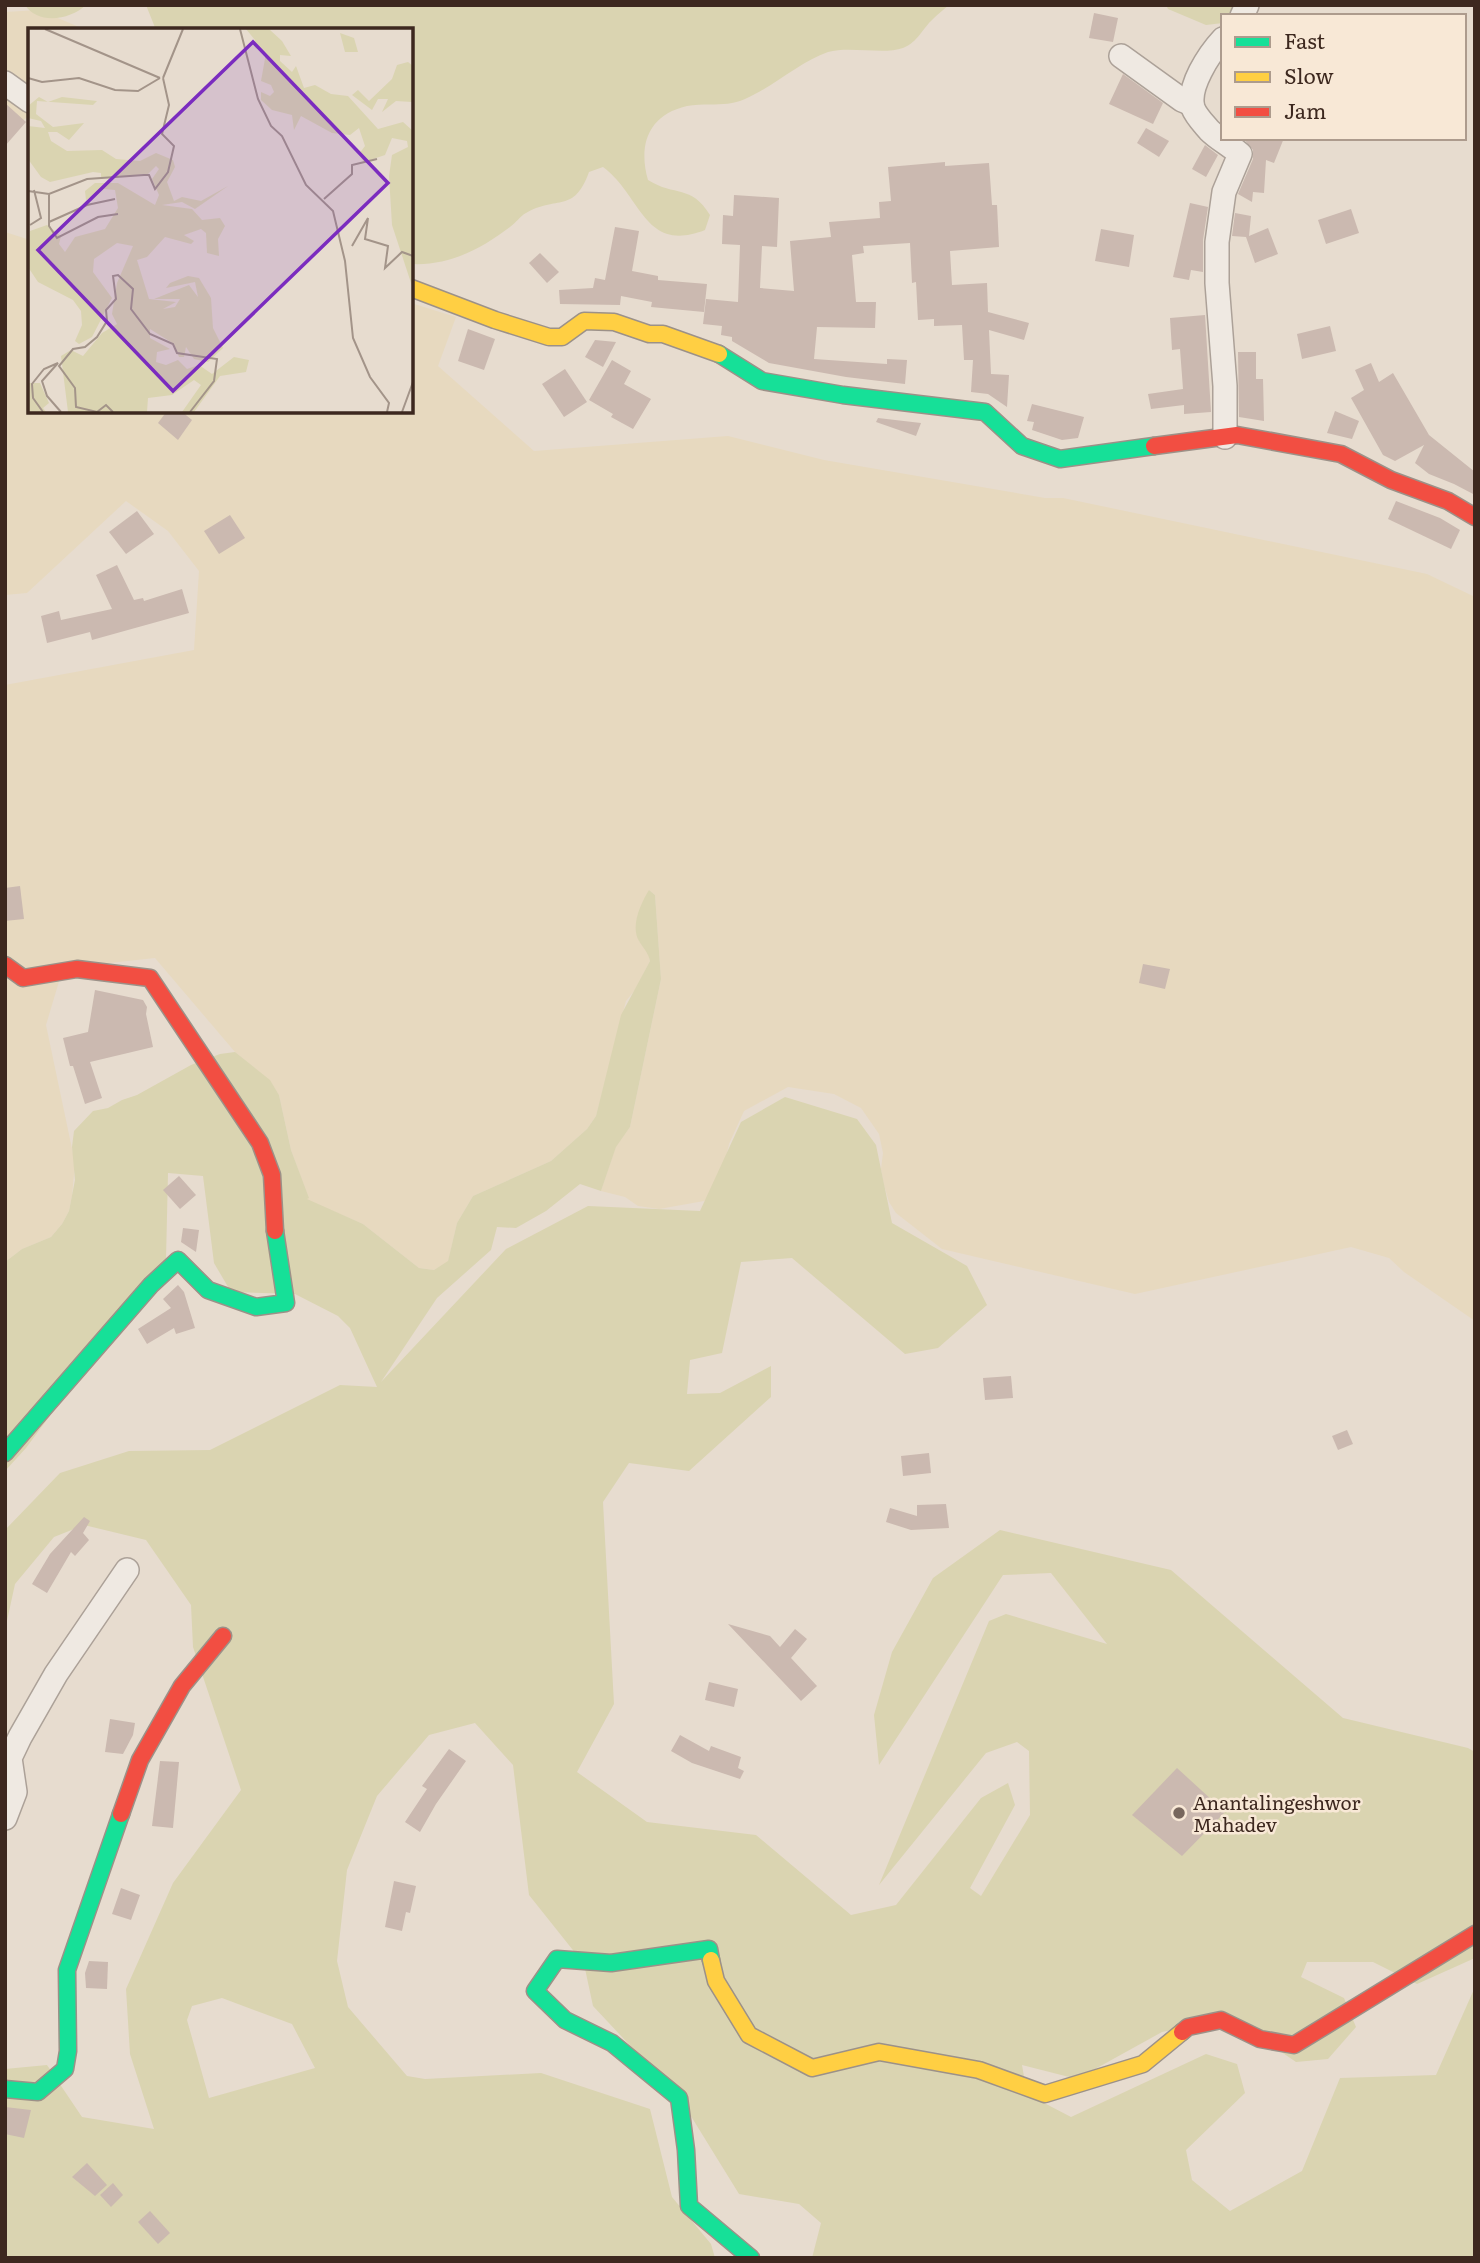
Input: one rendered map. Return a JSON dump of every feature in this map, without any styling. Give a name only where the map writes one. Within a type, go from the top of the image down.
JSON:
[{"type":"street","points":[[1221,42],[1201,69],[1192,104],[1211,132],[1221,140]]},
{"type":"street","points":[[1121,56],[1182,100],[1192,104]]},
{"type":"street","points":[[5,83],[28,100]]},
{"type":"street","points":[[1222,140],[1240,154],[1224,192],[1217,242],[1225,436]]},
{"type":"street","points":[[413,289],[495,320],[550,337],[562,337],[584,321],[614,322],[649,334],[663,334],[718,354],[762,381],[843,395],[985,412],[1022,446],[1060,459],[1237,435],[1341,454],[1391,480],[1448,501],[1475,517]]},
{"type":"street","points":[[5,965],[23,978],[77,969],[150,978],[260,1143],[272,1175],[275,1236],[286,1303],[256,1307],[208,1290],[178,1260],[151,1285],[5,1453]]},
{"type":"street","points":[[5,1818],[15,1792],[10,1758],[20,1737],[56,1674],[127,1570]]},
{"type":"street","points":[[5,2089],[38,2092],[65,2069],[68,2051],[66,1970],[141,1760],[182,1686],[223,1636]]},
{"type":"street","points":[[751,2258],[689,2206],[686,2150],[679,2098],[612,2043],[565,2020],[536,1991],[557,1959],[611,1962],[709,1949],[716,1981],[750,2035],[812,2068],[879,2052],[979,2070],[1045,2094],[1143,2064],[1188,2027],[1221,2020],[1260,2039],[1294,2045],[1475,1934]]},
{"type":"shaded area","points":[[25,5],[86,5],[63,17],[46,18],[38,16]]},
{"type":"shaded area","points":[[146,5],[949,5],[920,35],[903,48],[828,52],[738,102],[687,106],[663,116],[649,133],[646,144],[644,155],[648,180],[689,195],[703,205],[710,215],[705,230],[685,235],[669,234],[656,228],[603,167],[589,172],[577,194],[571,199],[526,213],[476,249],[451,259],[425,264],[413,264],[413,28],[155,28]]},
{"type":"shaded area","points":[[1166,5],[1257,5],[1248,14],[1221,14],[1221,23],[1206,25],[1168,9]]},
{"type":"shaded area","points":[[39,10],[81,28],[28,28],[28,117],[5,134],[5,12]]},
{"type":"shaded area","points":[[5,232],[28,239],[28,413],[413,413],[413,304],[456,317],[438,366],[534,451],[728,436],[824,460],[1045,498],[1063,498],[1427,574],[1475,597],[1475,1321],[1404,1272],[1389,1258],[1351,1247],[1135,1294],[942,1249],[896,1213],[889,1202],[881,1169],[883,1153],[879,1134],[861,1108],[834,1094],[788,1087],[744,1111],[729,1144],[718,1193],[704,1201],[659,1209],[638,1206],[625,1197],[601,1191],[616,1146],[630,1127],[661,979],[655,895],[649,890],[639,941],[648,953],[650,961],[626,1001],[596,1116],[587,1129],[551,1161],[473,1196],[457,1223],[448,1262],[434,1270],[419,1268],[363,1224],[305,1199],[308,1197],[291,1150],[279,1095],[270,1081],[235,1052],[155,958],[63,968],[46,1025],[75,1163],[72,1196],[69,1211],[51,1237],[22,1249],[5,1262],[5,685],[194,650],[199,571],[168,531],[126,501],[27,593],[5,595]]},
{"type":"shaded area","points":[[649,890],[655,895],[661,979],[630,1127],[616,1147],[601,1191],[580,1184],[546,1211],[516,1228],[497,1227],[491,1250],[437,1298],[381,1382],[506,1249],[588,1206],[700,1211],[741,1122],[785,1097],[857,1119],[876,1145],[892,1223],[967,1266],[987,1305],[938,1348],[905,1354],[792,1258],[741,1262],[722,1353],[690,1360],[687,1394],[720,1393],[771,1366],[771,1397],[689,1471],[629,1463],[603,1502],[614,1704],[577,1772],[647,1822],[756,1835],[851,1915],[896,1905],[981,1798],[1008,1783],[1015,1805],[970,1888],[981,1896],[1030,1815],[1029,1751],[1017,1742],[986,1753],[879,1885],[989,1621],[1006,1614],[1107,1644],[1051,1573],[1003,1575],[879,1765],[874,1715],[892,1652],[933,1578],[1000,1530],[1171,1570],[1343,1718],[1468,1748],[1475,1752],[1475,1958],[1417,1984],[1373,1962],[1307,1962],[1301,1977],[1344,1998],[1356,2027],[1328,2059],[1296,2062],[1232,2018],[1162,2032],[1077,2079],[1022,2065],[1027,2094],[1071,2117],[1206,2054],[1237,2064],[1245,2093],[1186,2150],[1192,2180],[1230,2211],[1302,2171],[1340,2078],[1436,2075],[1475,1987],[1475,2258],[812,2258],[821,2223],[799,2204],[739,2194],[681,2100],[593,2006],[584,1964],[529,1895],[513,1765],[475,1723],[429,1735],[377,1796],[347,1870],[337,1961],[348,2007],[407,2076],[425,2079],[541,2073],[650,2109],[672,2197],[711,2244],[715,2258],[5,2258],[5,2069],[47,2065],[82,2117],[154,2129],[130,2054],[126,1989],[173,1883],[241,1790],[193,1647],[191,1605],[146,1540],[84,1525],[54,1537],[15,1584],[5,1630],[5,1530],[60,1473],[129,1451],[210,1450],[340,1385],[377,1387],[350,1328],[338,1316],[295,1294],[231,1292],[214,1263],[203,1176],[168,1173],[166,1259],[26,1448],[5,1471],[5,1262],[22,1249],[51,1237],[62,1224],[69,1211],[75,1180],[72,1147],[74,1131],[93,1111],[108,1108],[137,1095],[191,1065],[220,1054],[235,1052],[270,1080],[279,1095],[291,1150],[309,1198],[307,1199],[363,1224],[419,1268],[434,1270],[448,1261],[457,1223],[473,1196],[551,1161],[587,1129],[596,1116],[621,1015],[650,961],[636,929],[640,908]],"holes":[[[222,1998],[292,2024],[315,2068],[209,2098],[187,2020],[192,2006]]]},
{"type":"building","points":[[1094,13],[1118,18],[1113,42],[1089,38]]},
{"type":"building","points":[[1123,74],[1163,103],[1153,124],[1109,104]]},
{"type":"building","points":[[5,103],[26,122],[5,146]]},
{"type":"building","points":[[1146,128],[1169,141],[1159,157],[1137,143]]},
{"type":"building","points":[[1245,140],[1283,140],[1274,163],[1266,160],[1264,193],[1253,192],[1252,202],[1238,194],[1253,159],[1253,150]]},
{"type":"building","points":[[1205,145],[1218,155],[1206,177],[1192,169]]},
{"type":"building","points":[[945,162],[945,166],[989,163],[992,205],[997,205],[999,247],[950,251],[952,285],[987,283],[988,312],[1029,323],[1024,340],[989,330],[991,374],[1009,375],[1007,407],[988,394],[971,392],[973,360],[964,360],[962,325],[934,326],[934,319],[918,320],[916,282],[912,283],[910,243],[863,246],[864,253],[852,255],[856,302],[876,302],[875,328],[817,327],[814,359],[887,364],[887,359],[907,360],[905,384],[769,363],[732,341],[732,337],[721,335],[722,326],[703,324],[706,299],[738,302],[740,245],[722,244],[723,215],[733,216],[734,195],[779,198],[777,247],[762,246],[760,288],[794,291],[790,241],[831,237],[829,222],[880,218],[879,202],[891,201],[888,167]]},
{"type":"building","points":[[1190,203],[1208,207],[1203,240],[1203,272],[1191,270],[1189,280],[1173,277]]},
{"type":"building","points":[[1351,209],[1359,233],[1326,244],[1318,220]]},
{"type":"building","points":[[1235,213],[1251,216],[1249,236],[1268,228],[1278,254],[1255,263],[1246,237],[1232,236]]},
{"type":"building","points":[[615,227],[639,231],[632,271],[658,276],[658,280],[707,284],[704,312],[651,307],[652,302],[621,296],[620,305],[560,304],[559,290],[593,288],[595,278],[605,280]]},
{"type":"building","points":[[1101,229],[1134,235],[1129,267],[1095,261]]},
{"type":"building","points":[[540,253],[559,272],[547,283],[529,263]]},
{"type":"building","points":[[1205,315],[1211,412],[1184,414],[1184,405],[1151,409],[1148,394],[1183,389],[1180,349],[1172,350],[1170,318]]},
{"type":"building","points":[[1330,326],[1336,351],[1302,359],[1297,334]]},
{"type":"building","points":[[468,329],[495,339],[484,370],[458,361]]},
{"type":"building","points":[[595,340],[616,342],[603,367],[585,357]]},
{"type":"building","points":[[1238,352],[1256,352],[1256,379],[1263,379],[1264,421],[1239,417]]},
{"type":"building","points":[[612,360],[631,371],[624,384],[651,399],[633,429],[589,400]]},
{"type":"building","points":[[1371,363],[1379,382],[1393,373],[1429,435],[1475,472],[1475,495],[1429,474],[1415,463],[1424,445],[1395,461],[1383,455],[1351,398],[1364,390],[1355,370]]},
{"type":"building","points":[[565,369],[587,402],[564,417],[542,384]]},
{"type":"building","points":[[1032,404],[1084,417],[1078,438],[1062,440],[1032,430],[1034,422],[1027,421]]},
{"type":"building","points":[[1335,411],[1359,421],[1352,439],[1327,433]]},
{"type":"building","points":[[166,413],[183,413],[192,420],[178,440],[158,423]]},
{"type":"building","points":[[878,418],[921,423],[916,436],[876,422]]},
{"type":"building","points":[[1396,501],[1440,518],[1460,530],[1451,549],[1388,519]]},
{"type":"building","points":[[137,511],[154,534],[126,554],[109,532]]},
{"type":"building","points":[[230,515],[245,538],[219,554],[204,531]]},
{"type":"building","points":[[117,565],[134,600],[143,598],[144,601],[182,589],[189,613],[92,640],[90,632],[47,643],[41,616],[59,611],[61,620],[112,609],[96,575]]},
{"type":"building","points":[[20,886],[24,919],[5,921],[5,888]]},
{"type":"building","points":[[1143,964],[1170,969],[1165,989],[1139,983]]},
{"type":"building","points":[[95,990],[143,1000],[147,1007],[153,1047],[90,1062],[102,1098],[85,1104],[73,1066],[70,1066],[63,1038],[88,1032]]},
{"type":"building","points":[[179,1176],[196,1195],[180,1209],[163,1190]]},
{"type":"building","points":[[183,1228],[199,1230],[196,1252],[181,1242]]},
{"type":"building","points":[[178,1285],[184,1292],[195,1328],[176,1334],[174,1328],[147,1344],[138,1329],[171,1308],[163,1299]]},
{"type":"building","points":[[1011,1376],[1013,1398],[985,1400],[983,1378]]},
{"type":"building","points":[[1347,1430],[1353,1444],[1338,1450],[1332,1436]]},
{"type":"building","points":[[929,1453],[931,1473],[903,1476],[901,1456]]},
{"type":"building","points":[[946,1504],[949,1528],[911,1530],[886,1522],[890,1508],[917,1516],[917,1505]]},
{"type":"building","points":[[84,1517],[90,1521],[83,1533],[89,1540],[75,1556],[71,1552],[47,1593],[32,1584],[50,1554]]},
{"type":"building","points":[[728,1624],[770,1636],[780,1647],[795,1629],[807,1639],[791,1658],[817,1686],[801,1701]]},
{"type":"building","points":[[709,1682],[738,1689],[734,1707],[705,1700]]},
{"type":"building","points":[[110,1719],[135,1723],[133,1735],[123,1754],[105,1752]]},
{"type":"building","points":[[680,1735],[709,1751],[711,1746],[741,1757],[738,1768],[744,1771],[740,1779],[692,1763],[671,1751]]},
{"type":"building","points":[[449,1749],[466,1761],[420,1832],[405,1822],[427,1789],[422,1786]]},
{"type":"building","points":[[160,1761],[179,1762],[173,1828],[152,1826]]},
{"type":"building","name":"Anantalingeshwor Mahadev","points":[[1177,1768],[1225,1812],[1182,1856],[1132,1815]]},
{"type":"building","points":[[394,1881],[416,1886],[410,1913],[406,1912],[402,1931],[385,1927]]},
{"type":"building","points":[[121,1888],[140,1895],[131,1920],[112,1914]]},
{"type":"building","points":[[89,1961],[108,1962],[107,1989],[86,1988],[85,1973]]},
{"type":"building","points":[[5,2107],[31,2110],[24,2138],[5,2134]]},
{"type":"building","points":[[87,2163],[107,2185],[95,2196],[72,2177]]},
{"type":"building","points":[[113,2183],[123,2195],[111,2207],[100,2195]]},
{"type":"building","points":[[150,2211],[170,2233],[158,2244],[138,2222]]},
{"type":"traffic: fast","points":[[719,354],[762,381],[843,395],[985,412],[1022,446],[1060,459],[1154,446]]},
{"type":"traffic: fast","points":[[5,1453],[151,1285],[178,1260],[208,1290],[256,1307],[286,1303],[275,1231]]},
{"type":"traffic: fast","points":[[5,2089],[38,2092],[65,2069],[68,2051],[67,1970],[121,1814]]},
{"type":"traffic: fast","points":[[711,1960],[709,1949],[611,1963],[557,1959],[535,1991],[565,2020],[612,2043],[679,2098],[686,2150],[689,2206],[751,2258]]},
{"type":"traffic: slow","points":[[413,289],[549,337],[562,337],[584,321],[614,322],[649,334],[663,334],[719,354]]},
{"type":"traffic: slow","points":[[711,1960],[716,1981],[749,2035],[812,2068],[879,2052],[979,2070],[1045,2094],[1143,2064],[1182,2032]]},
{"type":"traffic: jam","points":[[1154,446],[1237,435],[1341,454],[1391,480],[1448,501],[1475,517]]},
{"type":"traffic: jam","points":[[5,965],[23,978],[77,969],[150,978],[260,1143],[272,1175],[275,1231]]},
{"type":"traffic: jam","points":[[121,1814],[140,1760],[182,1686],[223,1636]]},
{"type":"traffic: jam","points":[[1182,2032],[1188,2027],[1221,2020],[1260,2039],[1294,2045],[1475,1934]]},
{"type":"place","name":"Anantalingeshwor Mahadev","points":[[1179,1813]]}]
